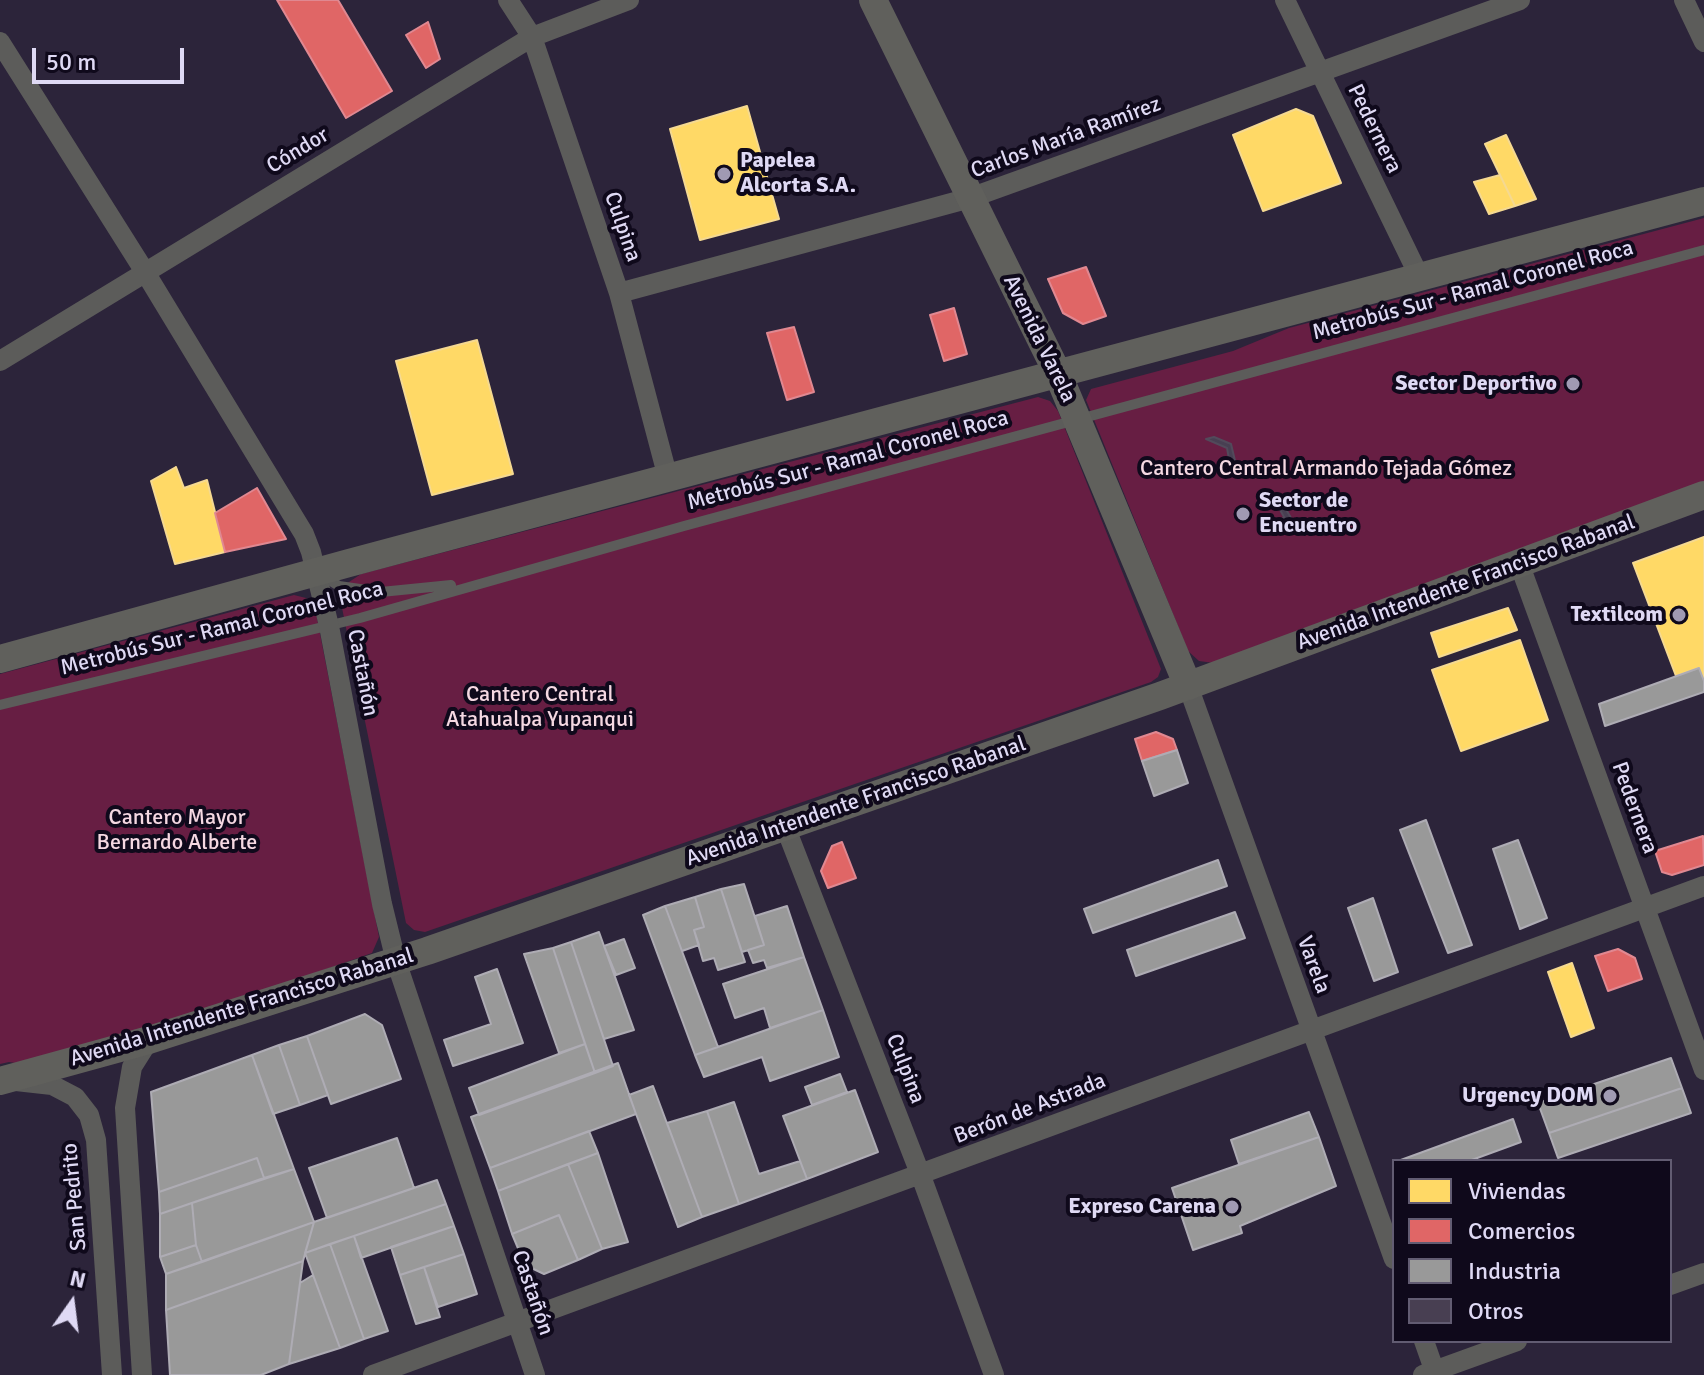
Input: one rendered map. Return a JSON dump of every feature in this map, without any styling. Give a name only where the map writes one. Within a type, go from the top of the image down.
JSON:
[{"type":"main road","name":"Avenida Varela","points":[[873,0],[1058,374],[1188,686]]},
{"type":"main road","points":[[0,659],[1704,201]]},
{"type":"main road","name":"Avenida Intendente Francisco Rabanal","points":[[0,1081],[149,1040],[396,961],[1188,686],[1704,495]]},
{"type":"street","name":"Culpina","points":[[508,0],[532,37],[619,293],[668,478]]},
{"type":"street","name":"Cóndor","points":[[0,361],[532,37],[629,0]]},
{"type":"street","name":"Pedernera","points":[[1285,0],[1420,278]]},
{"type":"street","name":"Carlos María Ramírez","points":[[619,293],[970,198],[1520,0]]},
{"type":"street","points":[[1684,0],[1704,42]]},
{"type":"street","name":"Castañón","points":[[0,42],[145,272],[304,534],[317,572],[329,626],[382,904],[396,961],[535,1375]]},
{"type":"street","name":"Pedernera","points":[[1519,563],[1704,1070]]},
{"type":"street","name":"Varela","points":[[1188,686],[1392,1254]]},
{"type":"street","name":"Culpina","points":[[785,826],[921,1176],[994,1375]]},
{"type":"street","name":"Berón de Astrada","points":[[373,1375],[1704,886]]},
{"type":"street","points":[[142,1375],[125,1108],[132,1067],[149,1040]]},
{"type":"street","name":"San Pedrito","points":[[0,1081],[52,1085],[75,1097],[89,1115],[96,1140],[112,1375]]},
{"type":"street","points":[[1672,1284],[1704,1273]]},
{"type":"street","points":[[1424,1343],[1431,1374],[1512,1343]]},
{"type":"lane","name":"Metrobús Sur - Ramal Coronel Roca","points":[[0,705],[329,626],[477,583],[1704,250]]},
{"type":"lane","points":[[317,572],[339,586],[381,592],[477,583]]},
{"type":"green space","name":"Cantero Central Armando Tejada Gómez","points":[[1704,218],[1704,482],[1214,663],[1199,661],[1188,651],[1086,400],[1091,389],[1233,351],[1289,328]]},
{"type":"green space","name":"Cantero Central Atahualpa Yupanqui","points":[[1038,397],[1050,401],[1058,411],[1161,669],[1158,677],[1151,682],[425,932],[414,930],[406,923],[340,598],[346,584],[361,574]]},
{"type":"green space","name":"Cantero Mayor Bernardo Alberte","points":[[294,595],[306,598],[315,608],[379,937],[372,953],[47,1068],[9,1062],[0,1064],[0,674]]},
{"type":"building: Viviendas","name":"Papelea Alcorta S.A.","points":[[747,106],[779,219],[700,240],[670,129]]},
{"type":"building: Viviendas","points":[[1296,109],[1313,116],[1341,183],[1263,211],[1233,135]]},
{"type":"building: Viviendas","points":[[1506,135],[1536,199],[1515,206],[1485,144]]},
{"type":"building: Viviendas","points":[[1500,175],[1515,206],[1489,214],[1474,182]]},
{"type":"building: Viviendas","points":[[477,340],[513,474],[432,495],[396,361]]},
{"type":"building: Viviendas","points":[[176,467],[184,488],[207,480],[225,552],[175,564],[151,481]]},
{"type":"building: Viviendas","name":"Textilcom","points":[[1704,537],[1704,681],[1699,668],[1676,676],[1633,563]]},
{"type":"building: Viviendas","points":[[1508,608],[1517,630],[1439,657],[1431,633]]},
{"type":"building: Viviendas","points":[[1520,640],[1548,720],[1461,751],[1432,670]]},
{"type":"building: Viviendas","points":[[1572,963],[1594,1028],[1571,1037],[1548,972]]},
{"type":"building: Comercios","points":[[277,0],[338,0],[392,91],[346,118]]},
{"type":"building: Comercios","points":[[428,22],[440,59],[426,68],[406,35]]},
{"type":"building: Comercios","points":[[1086,267],[1106,316],[1083,324],[1063,313],[1048,279]]},
{"type":"building: Comercios","points":[[954,308],[967,354],[944,361],[930,315]]},
{"type":"building: Comercios","points":[[794,327],[814,392],[787,400],[767,333]]},
{"type":"building: Comercios","points":[[257,488],[286,539],[225,552],[215,513]]},
{"type":"building: Comercios","points":[[1156,732],[1173,739],[1177,750],[1142,761],[1135,739]]},
{"type":"building: Comercios","points":[[1703,836],[1704,865],[1672,875],[1662,872],[1655,851]]},
{"type":"building: Comercios","points":[[842,842],[856,878],[828,888],[821,871],[832,846]]},
{"type":"building: Comercios","points":[[1618,949],[1635,958],[1642,979],[1608,991],[1595,956]]},
{"type":"building: Industria","points":[[1699,668],[1704,692],[1605,726],[1599,704]]},
{"type":"building: Industria","points":[[1177,750],[1188,783],[1154,796],[1142,761]]},
{"type":"building: Industria","points":[[1426,820],[1472,945],[1448,953],[1400,830]]},
{"type":"building: Industria","points":[[1518,840],[1547,918],[1520,929],[1493,849]]},
{"type":"building: Industria","points":[[1218,860],[1227,886],[1093,933],[1084,909]]},
{"type":"building: Industria","points":[[744,884],[764,945],[742,952],[721,889]]},
{"type":"building: Industria","points":[[721,889],[745,962],[718,970],[714,958],[703,961],[694,930],[704,927],[695,897]]},
{"type":"building: Industria","points":[[695,897],[704,927],[694,930],[699,945],[682,951],[665,906]]},
{"type":"building: Industria","points":[[1373,898],[1398,972],[1374,981],[1348,908]]},
{"type":"building: Industria","points":[[665,906],[718,1047],[695,1055],[643,915]]},
{"type":"building: Industria","points":[[787,906],[804,957],[767,968],[764,960],[753,963],[748,950],[764,945],[755,916]]},
{"type":"building: Industria","points":[[1235,912],[1245,938],[1136,976],[1127,950]]},
{"type":"building: Industria","points":[[599,932],[634,1030],[604,1039],[571,942]]},
{"type":"building: Industria","points":[[624,939],[635,968],[616,975],[604,946]]},
{"type":"building: Industria","points":[[571,942],[613,1066],[595,1073],[553,948]]},
{"type":"building: Industria","points":[[553,948],[585,1044],[559,1053],[524,954]]},
{"type":"building: Industria","points":[[804,957],[823,1010],[770,1028],[764,1008],[735,1018],[723,984]]},
{"type":"building: Industria","points":[[497,969],[523,1043],[453,1066],[444,1040],[491,1024],[475,977]]},
{"type":"building: Industria","points":[[823,1010],[839,1057],[770,1081],[762,1057],[704,1077],[695,1055]]},
{"type":"building: Industria","points":[[365,1014],[382,1025],[401,1079],[331,1104],[307,1036]]},
{"type":"building: Industria","points":[[307,1036],[328,1095],[300,1105],[279,1045]]},
{"type":"building: Industria","points":[[585,1044],[595,1073],[479,1115],[469,1088]]},
{"type":"building: Industria","points":[[279,1045],[300,1105],[273,1114],[252,1055]]},
{"type":"building: Industria","points":[[252,1055],[294,1169],[264,1178],[257,1158],[159,1192],[151,1092]]},
{"type":"building: Industria","name":"Urgency DOM","points":[[1671,1058],[1682,1088],[1549,1133],[1538,1103]]},
{"type":"building: Industria","points":[[618,1063],[636,1114],[490,1168],[471,1117]]},
{"type":"building: Industria","points":[[840,1074],[847,1092],[812,1105],[805,1087]]},
{"type":"building: Industria","points":[[653,1086],[702,1217],[678,1227],[629,1095]]},
{"type":"building: Industria","points":[[1682,1088],[1691,1113],[1558,1158],[1549,1133]]},
{"type":"building: Industria","points":[[855,1090],[878,1152],[807,1179],[783,1116]]},
{"type":"building: Industria","points":[[734,1102],[759,1174],[800,1161],[807,1179],[739,1204],[707,1111]]},
{"type":"building: Industria","points":[[707,1111],[739,1204],[702,1217],[667,1123]]},
{"type":"building: Industria","points":[[1309,1112],[1319,1137],[1239,1164],[1231,1140]]},
{"type":"building: Industria","points":[[1513,1119],[1521,1142],[1474,1159],[1403,1159]]},
{"type":"building: Industria","points":[[589,1131],[598,1153],[498,1191],[490,1168]]},
{"type":"building: Industria","name":"Expreso Carena","points":[[1319,1137],[1336,1186],[1240,1226],[1242,1233],[1193,1250],[1172,1188]]},
{"type":"building: Industria","points":[[397,1138],[414,1188],[327,1218],[309,1168]]},
{"type":"building: Industria","points":[[598,1153],[628,1242],[602,1249],[568,1164]]},
{"type":"building: Industria","points":[[257,1158],[264,1178],[160,1214],[159,1192]]},
{"type":"building: Industria","points":[[568,1164],[602,1249],[578,1260],[559,1215],[512,1234],[498,1191]]},
{"type":"building: Industria","points":[[294,1169],[314,1222],[202,1262],[196,1245],[192,1203]]},
{"type":"building: Industria","points":[[437,1180],[446,1204],[305,1253],[314,1222]]},
{"type":"building: Industria","points":[[192,1203],[196,1245],[160,1257],[160,1214]]},
{"type":"building: Industria","points":[[446,1204],[454,1226],[361,1258],[354,1236]]},
{"type":"building: Industria","points":[[559,1215],[578,1260],[544,1274],[525,1265],[512,1234]]},
{"type":"building: Industria","points":[[314,1222],[303,1261],[166,1310],[166,1274]]},
{"type":"building: Industria","points":[[454,1226],[464,1254],[400,1275],[391,1247]]},
{"type":"building: Industria","points":[[354,1236],[388,1331],[364,1339],[330,1244]]},
{"type":"building: Industria","points":[[330,1244],[364,1339],[340,1348],[305,1253]]},
{"type":"building: Industria","points":[[196,1245],[202,1262],[166,1274],[160,1257]]},
{"type":"building: Industria","points":[[464,1254],[477,1294],[438,1307],[424,1267]]},
{"type":"building: Industria","points":[[303,1261],[289,1364],[261,1375],[170,1375],[166,1310]]},
{"type":"building: Industria","points":[[424,1267],[440,1317],[416,1324],[400,1275]]},
{"type":"building: Industria","points":[[313,1275],[340,1348],[289,1364],[300,1283]]},
{"type":"building: Otros","points":[[1214,437],[1231,444],[1237,469],[1231,470],[1227,448],[1206,439]]},
{"type":"building: Otros","points":[[1273,497],[1279,497],[1291,518],[1279,530],[1263,533],[1258,529],[1277,524],[1284,517]]},
{"type":"place","name":"Papelea Alcorta S.A.","points":[[724,174]]},
{"type":"place","name":"Sector Deportivo","points":[[1573,384]]},
{"type":"place","name":"Sector de Encuentro","points":[[1243,514]]},
{"type":"place","name":"Textilcom","points":[[1679,615]]},
{"type":"place","name":"Urgency DOM","points":[[1610,1096]]},
{"type":"place","name":"Expreso Carena","points":[[1232,1207]]}]
